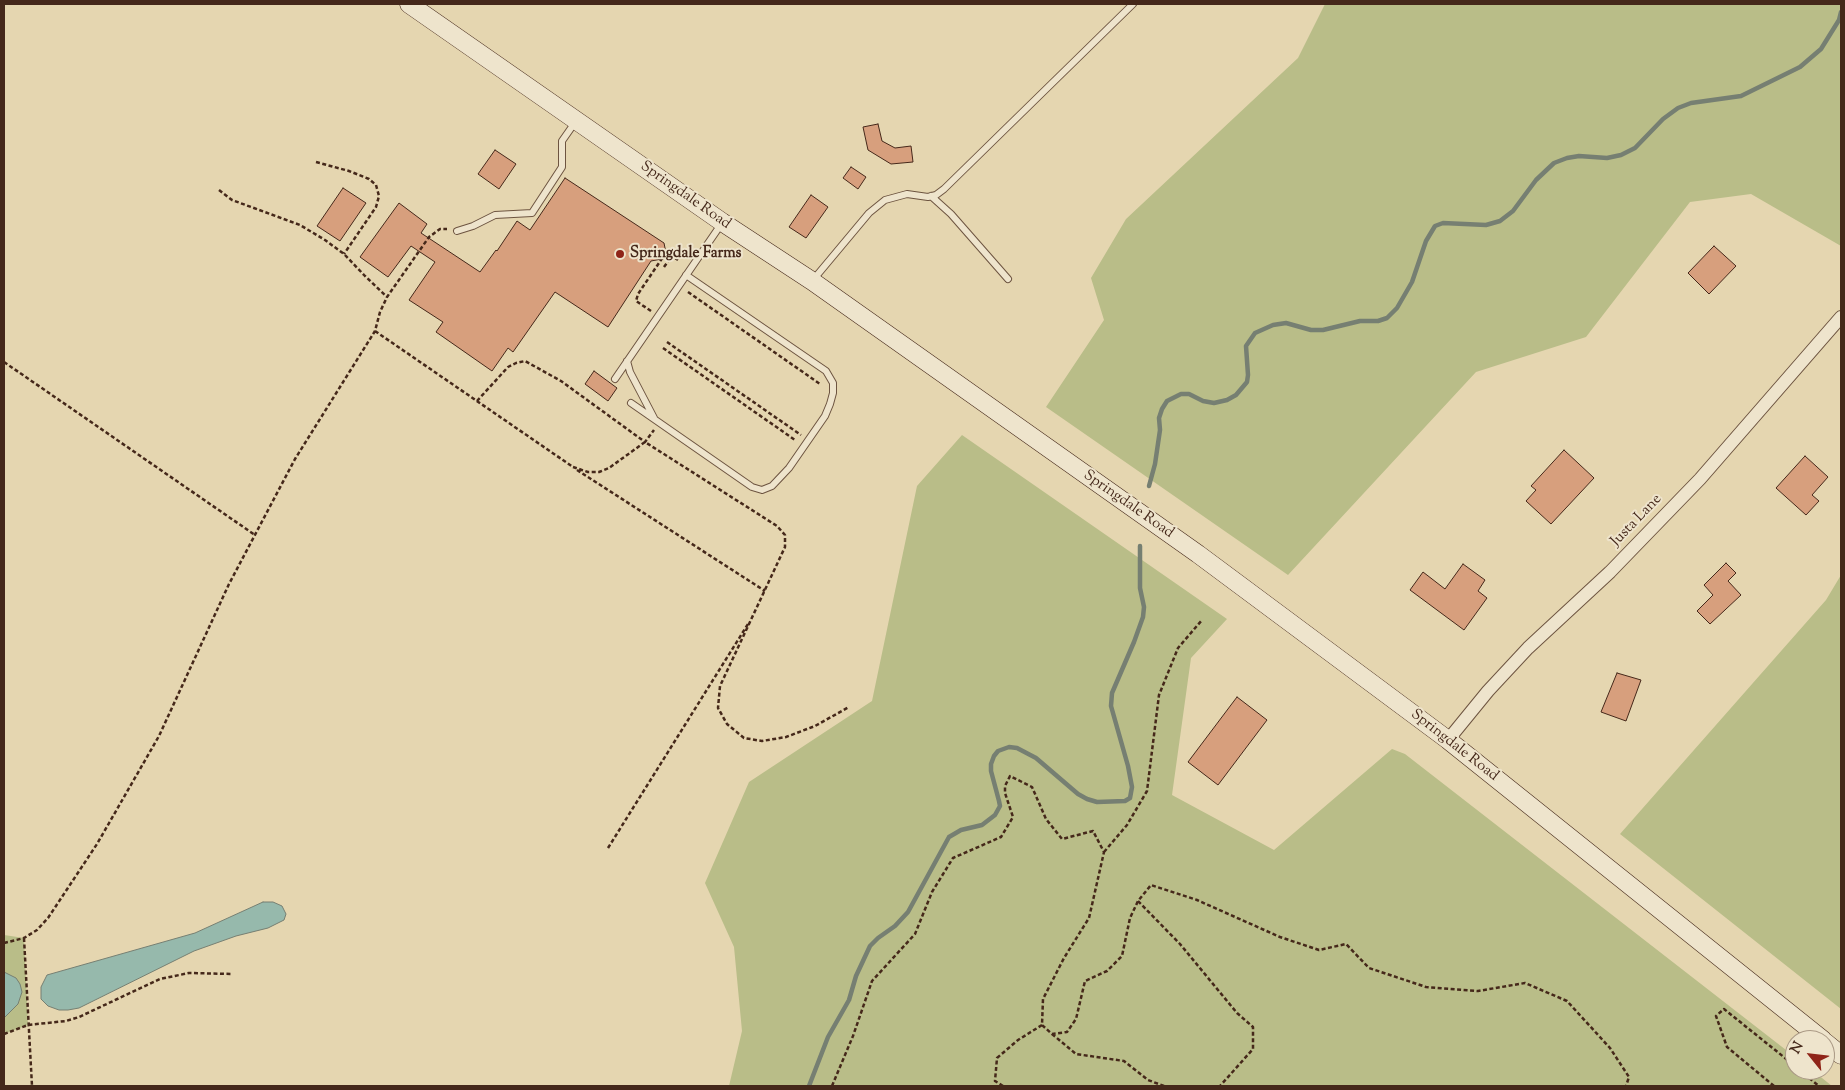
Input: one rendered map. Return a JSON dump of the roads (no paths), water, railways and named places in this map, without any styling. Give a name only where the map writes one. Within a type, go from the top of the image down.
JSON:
[{"type":"main road","name":"Springdale Road","points":[[409,4],[722,222],[812,282],[1198,554],[1448,740],[1810,1030]]},
{"type":"street","name":"Justa Lane","points":[[1448,740],[1528,648],[1610,572],[1700,479],[1841,317]]},
{"type":"lane","points":[[812,282],[869,213],[885,200],[907,194],[931,196],[944,189],[1133,4]]},
{"type":"lane","points":[[457,231],[495,216],[532,213],[562,167],[562,141],[577,120]]},
{"type":"lane","points":[[931,196],[951,214],[1008,279]]},
{"type":"lane","points":[[615,379],[722,222]]},
{"type":"lane","points":[[631,403],[752,487],[762,490],[772,486],[790,468],[825,416],[833,393],[833,383],[826,371],[686,275]]},
{"type":"lane","points":[[627,361],[630,372],[657,421]]},
{"type":"waterway","points":[[1149,486],[1155,464],[1160,430],[1159,418],[1167,401],[1181,394],[1189,394],[1203,401],[1214,403],[1227,400],[1236,395],[1247,382],[1246,346],[1255,333],[1273,325],[1286,323],[1311,330],[1323,330],[1360,321],[1378,321],[1387,318],[1397,308],[1412,282],[1426,241],[1435,226],[1443,223],[1486,225],[1500,221],[1513,211],[1536,180],[1554,163],[1579,156],[1607,158],[1621,155],[1635,148],[1663,119],[1678,108],[1691,103],[1741,96],[1800,67],[1821,49],[1839,20],[1841,12]]},
{"type":"waterway","points":[[809,1086],[828,1037],[849,1000],[856,976],[870,946],[895,926],[908,912],[949,837],[961,830],[982,825],[995,815],[1000,806],[991,764],[998,751],[1009,747],[1017,748],[1036,758],[1078,794],[1087,799],[1097,802],[1125,801],[1130,798],[1132,787],[1128,766],[1111,706],[1112,693],[1143,617],[1144,607],[1140,588],[1140,546]]},
{"type":"place","name":"Springdale Farms","points":[[620,254]]}]
